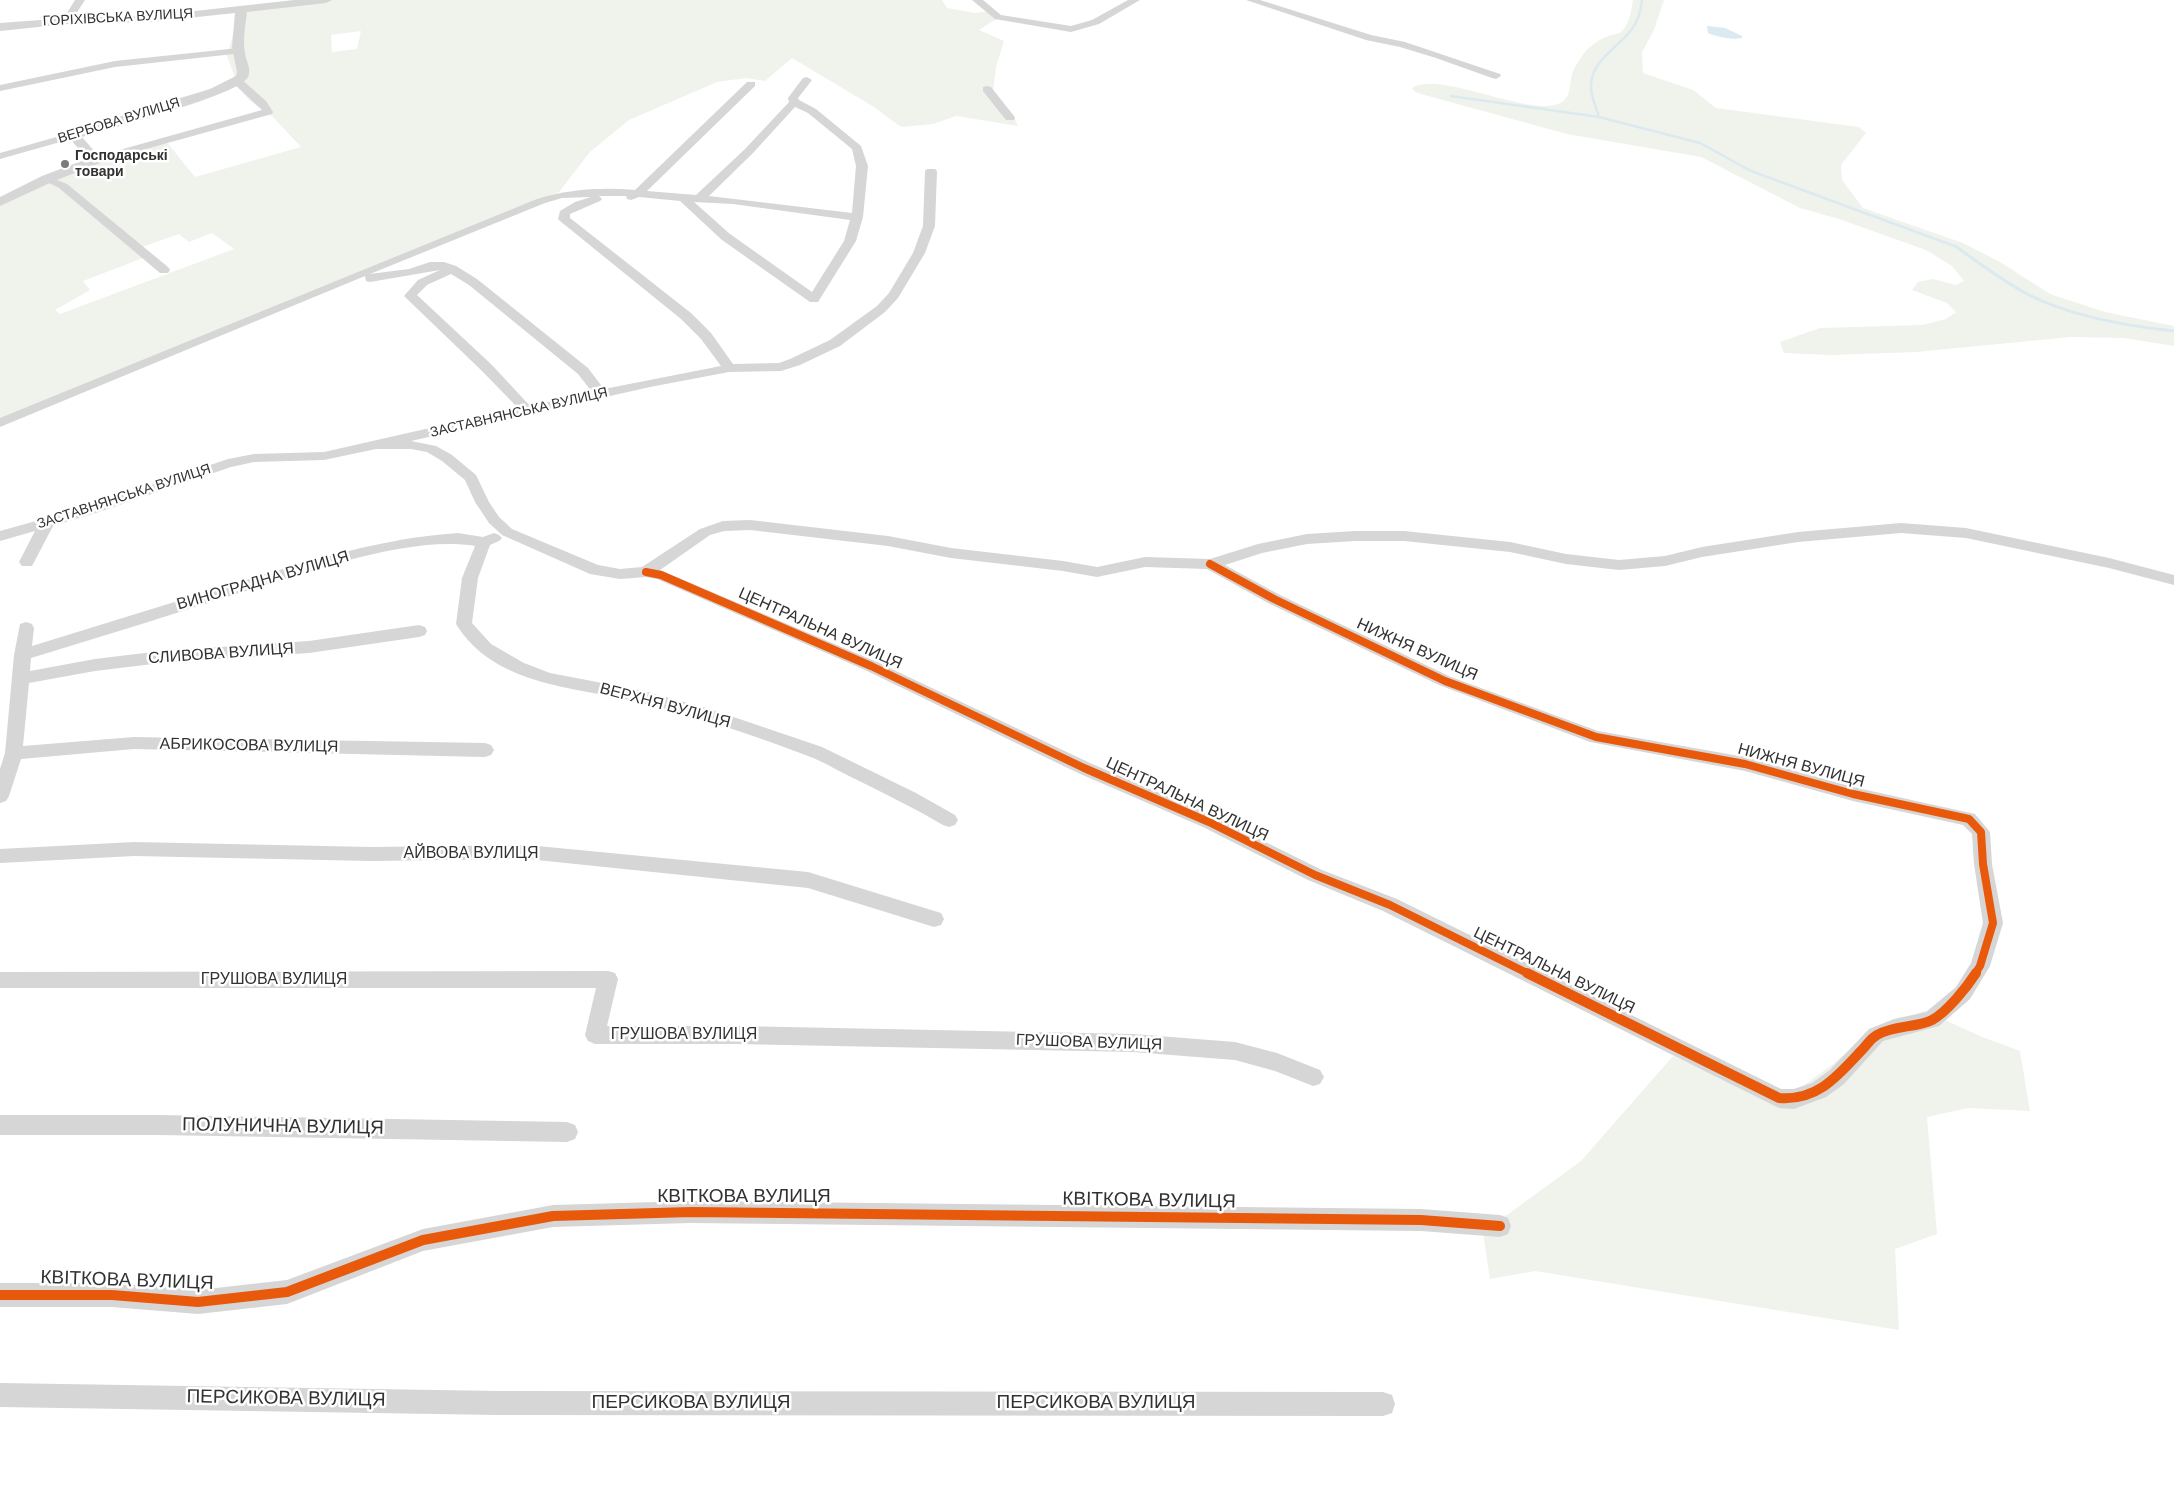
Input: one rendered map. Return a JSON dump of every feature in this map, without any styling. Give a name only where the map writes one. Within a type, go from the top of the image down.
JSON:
[{"type":"street","points":[[67,21],[80,0]]},
{"type":"street","name":"ГОРІХІВСЬКА ВУЛИЦЯ","points":[[0,27],[67,21],[129,20],[326,0]]},
{"type":"street","points":[[977,0],[998,17],[1071,29],[1090,24],[1135,0]]},
{"type":"street","points":[[1251,0],[1369,38],[1402,44],[1496,76]]},
{"type":"street","points":[[0,202],[47,179],[95,160],[268,112],[262,103],[237,81],[242,77],[243,71],[239,51],[241,10]]},
{"type":"street","points":[[0,88],[115,64],[239,51]]},
{"type":"street","points":[[699,199],[749,151],[794,102],[795,94],[807,80]]},
{"type":"street","name":"ВЕРБОВА ВУЛИЦЯ","points":[[0,156],[214,92],[237,81]]},
{"type":"street","points":[[729,368],[706,336],[686,316],[564,219],[564,213],[580,203],[604,197],[622,199],[639,193],[751,84]]},
{"type":"street","points":[[987,89],[1010,118]]},
{"type":"street","points":[[683,198],[726,237],[814,298],[850,241],[857,217],[862,166],[857,148],[812,111],[794,102]]},
{"type":"street","points":[[74,134],[95,160]]},
{"type":"street","name":"ЗАСТАВНЯНСЬКА ВУЛИЦЯ","points":[[0,536],[47,523],[228,463],[254,458],[324,456],[600,394],[729,368],[780,367],[795,362],[835,343],[881,309],[894,295],[919,253],[929,226],[931,171]]},
{"type":"street","points":[[47,179],[63,186],[164,270]]},
{"type":"street","points":[[0,423],[541,201],[561,195],[588,192],[639,193],[733,201],[857,217]]},
{"type":"street","points":[[342,283],[410,272],[430,266],[444,266],[452,269],[473,282],[583,371],[600,394]]},
{"type":"street","points":[[452,269],[413,289],[410,296],[487,368],[528,410]]},
{"type":"street","points":[[378,445],[412,445],[431,449],[447,458],[471,478],[482,502],[490,514],[507,532],[595,570],[620,574],[646,572],[705,532],[723,526],[750,525],[888,542],[951,553],[1063,566],[1097,572],[1145,562],[1210,564],[1235,558],[1258,549],[1307,539],[1384,536],[1413,537],[1510,547],[1600,564],[1631,565],[1665,561],[1702,552],[1798,537],[1901,528],[1966,533],[2110,563],[2174,580]]},
{"type":"street","points":[[27,562],[47,523]]},
{"type":"street","points":[[484,542],[507,532]]},
{"type":"street","name":"ВИНОГРАДНА ВУЛИЦЯ","points":[[22,655],[310,566],[382,548],[428,540],[458,538],[484,542]]},
{"type":"street","name":"ВЕРХНЯ ВУЛИЦЯ","points":[[484,542],[470,578],[464,624],[485,648],[518,667],[547,678],[644,697],[700,712],[816,752],[910,798],[949,820]]},
{"type":"street","name":"НИЖНЯ ВУЛИЦЯ","points":[[1210,564],[1274,599],[1445,681],[1596,737],[1745,764],[1853,794],[1969,819],[1980,832],[1983,864],[1993,923],[1980,966],[1963,994],[1932,1020],[1894,1028],[1876,1035],[1837,1077],[1819,1090],[1794,1099],[1780,1098],[1738,1076]]},
{"type":"street","name":"ЦЕНТРАЛЬНА ВУЛИЦЯ","points":[[646,572],[670,578],[871,666],[1084,768],[1208,822],[1315,875],[1390,905],[1738,1076]]},
{"type":"street","points":[[0,796],[14,753],[26,628]]},
{"type":"street","name":"СЛИВОВА ВУЛИЦЯ","points":[[22,678],[95,665],[161,657],[309,647],[419,631]]},
{"type":"street","name":"АБРИКОСОВА ВУЛИЦЯ","points":[[14,753],[134,743],[485,750]]},
{"type":"street","name":"АЙВОВА ВУЛИЦЯ","points":[[0,856],[134,849],[371,854],[527,852],[808,880],[934,919]]},
{"type":"street","name":"ГРУШОВА ВУЛИЦЯ","points":[[0,980],[608,979],[595,1035],[736,1035],[1133,1043],[1235,1051],[1277,1062],[1313,1077]]},
{"type":"street","name":"ПОЛУНИЧНА ВУЛИЦЯ","points":[[0,1125],[158,1125],[567,1132]]},
{"type":"street","name":"КВІТКОВА ВУЛИЦЯ","points":[[0,1295],[112,1294],[198,1302],[287,1292],[423,1240],[553,1216],[711,1212],[1421,1220],[1500,1226]]},
{"type":"street","name":"ПЕРСИКОВА ВУЛИЦЯ","points":[[0,1395],[498,1403],[1383,1404]]},
{"type":"shaded area","points":[[323,0],[942,0],[947,8],[975,13],[993,10],[1003,18],[993,21],[979,30],[1004,41],[996,67],[993,91],[1013,116],[1018,126],[956,116],[933,124],[901,127],[874,107],[792,58],[765,81],[746,78],[717,82],[629,120],[590,152],[559,192],[0,420],[0,202],[89,161],[165,140],[195,177],[301,147],[273,117],[249,100],[238,86],[227,56],[240,10]],"holes":[[[361,31],[357,49],[332,52],[331,35]],[[212,233],[234,249],[60,314],[55,310],[90,290],[83,281],[151,255],[142,247],[179,234],[189,242]]]},
{"type":"shaded area","points":[[1633,0],[1664,0],[1654,30],[1642,52],[1643,73],[1693,90],[1716,108],[1859,127],[1866,133],[1841,165],[1842,180],[1863,208],[1963,243],[2000,262],[2050,294],[2105,312],[2174,326],[2174,346],[2124,338],[2071,337],[1916,352],[1832,355],[1784,353],[1780,342],[1820,328],[1922,325],[1946,319],[1956,312],[1947,303],[1912,290],[1918,282],[1933,279],[1956,285],[1964,281],[1952,266],[1926,250],[1839,219],[1800,208],[1701,157],[1567,134],[1428,96],[1415,92],[1412,88],[1425,84],[1443,85],[1531,105],[1549,106],[1562,102],[1570,88],[1573,71],[1582,56],[1597,42],[1608,36],[1620,33],[1624,29],[1630,17]]},
{"type":"shaded area","points":[[1707,26],[1725,28],[1742,36],[1742,38],[1721,37],[1708,33]]},
{"type":"shaded area","points":[[1925,1011],[1980,1036],[2020,1051],[2030,1111],[1968,1108],[1927,1117],[1937,1234],[1895,1249],[1899,1330],[1535,1271],[1490,1279],[1481,1220],[1507,1215],[1581,1161],[1673,1056],[1765,1098],[1803,1086],[1833,1064],[1873,1029]]},
{"type":"waterway","points":[[1599,117],[1592,94],[1592,78],[1600,62],[1634,26],[1639,15],[1642,0]]},
{"type":"waterway","points":[[1451,96],[1599,117]]},
{"type":"waterway","points":[[1599,117],[1700,143],[1751,171],[1956,247]]},
{"type":"waterway","points":[[1956,247],[2010,284],[2046,303],[2100,319],[2174,331]]},
{"type":"cycle path","points":[[646,572],[661,575],[871,666],[1084,768],[1209,822],[1315,875],[1390,905],[1779,1098],[1794,1099],[1819,1090],[1837,1077],[1876,1035],[1894,1028],[1932,1020],[1963,993],[1980,966],[1993,923],[1983,864],[1981,832],[1969,819],[1853,794],[1745,764],[1596,737],[1445,681],[1274,599],[1210,564]]},
{"type":"cycle path","points":[[0,1295],[112,1295],[198,1302],[287,1292],[423,1240],[553,1216],[691,1212],[1421,1220],[1500,1226]]},
{"type":"place","name":"Господарські товари","points":[[65,164]]}]
